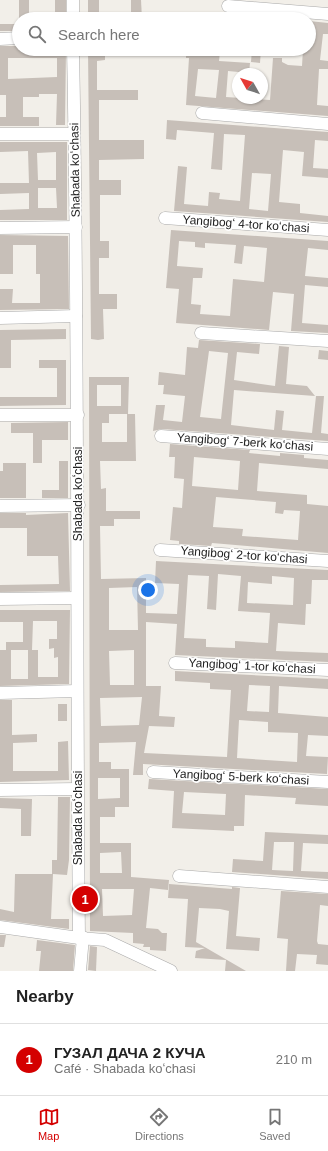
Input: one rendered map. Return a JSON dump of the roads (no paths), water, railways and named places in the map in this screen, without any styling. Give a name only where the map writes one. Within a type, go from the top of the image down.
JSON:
[{"type":"street","points":[[73,0],[73,12]]},
{"type":"street","points":[[228,6],[303,12]]},
{"type":"street","points":[[316,13],[328,14]]},
{"type":"street","points":[[0,38],[12,38]]},
{"type":"street","name":"Shabada koʻchasi","points":[[73,56],[79,505],[76,598],[81,938],[80,971]]},
{"type":"street","points":[[202,113],[328,124]]},
{"type":"street","points":[[0,134],[74,134]]},
{"type":"street","name":"Yangibogʻ 4-tor koʻchasi","points":[[165,218],[328,230]]},
{"type":"street","points":[[0,228],[76,227]]},
{"type":"street","points":[[0,318],[76,316]]},
{"type":"street","points":[[201,333],[328,341]]},
{"type":"street","points":[[0,415],[78,415]]},
{"type":"street","name":"Yangibogʻ 7-berk koʻchasi","points":[[161,436],[328,449]]},
{"type":"street","points":[[0,506],[79,505]]},
{"type":"street","name":"Yangibogʻ 2-tor koʻchasi","points":[[160,550],[328,561]]},
{"type":"street","points":[[0,599],[76,598]]},
{"type":"street","name":"Yangibogʻ 1-tor koʻchasi","points":[[176,663],[328,670]]},
{"type":"street","points":[[0,693],[77,691]]},
{"type":"street","name":"Yangibogʻ 5-berk koʻchasi","points":[[153,772],[328,782]]},
{"type":"street","points":[[0,790],[78,790]]},
{"type":"street","points":[[179,876],[328,887]]},
{"type":"street","points":[[0,927],[105,940],[171,971]]},
{"type":"place","name":"ГУЗАЛ ДАЧА 2 КУЧА","points":[[85,899]]}]
